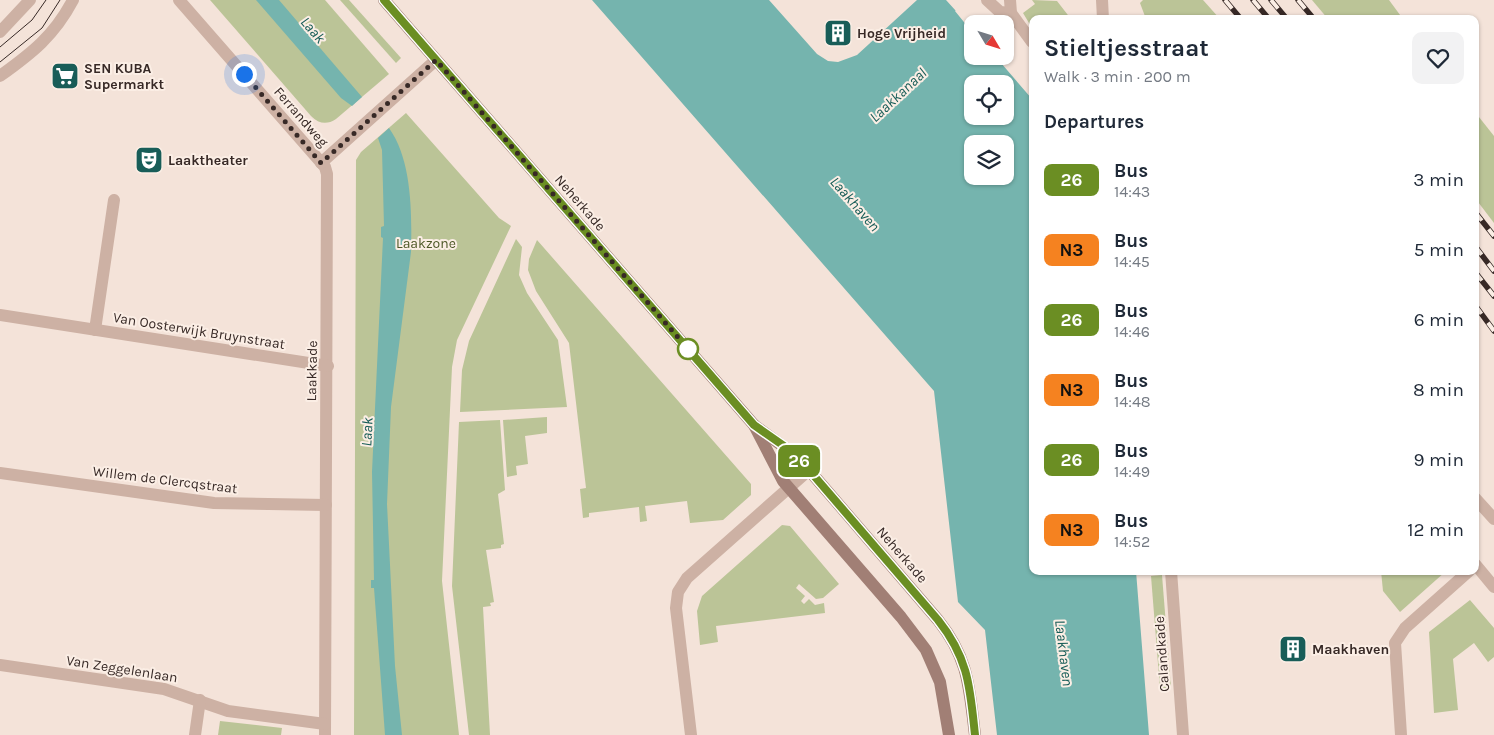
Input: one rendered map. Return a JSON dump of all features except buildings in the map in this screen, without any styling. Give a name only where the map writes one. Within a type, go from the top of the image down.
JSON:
[{"type":"main road","name":"Neherkade","points":[[384,0],[754,425],[784,446],[809,470],[952,639],[962,658],[967,675],[975,735]]},
{"type":"main road","name":"Neherkade","points":[[754,425],[775,468],[789,488],[923,645],[940,682],[949,735]]},
{"type":"street","points":[[0,32],[30,0]]},
{"type":"street","points":[[0,76],[52,34],[73,0]]},
{"type":"street","name":"Ferrandweg","points":[[179,0],[321,163]]},
{"type":"street","points":[[987,0],[1000,12],[1011,13]]},
{"type":"street","points":[[1010,0],[1011,13],[1029,38]]},
{"type":"street","points":[[1102,0],[1103,15]]},
{"type":"street","points":[[321,163],[436,60]]},
{"type":"street","name":"Laakkade","points":[[321,163],[327,174],[326,730]]},
{"type":"street","name":"Van Oosterwijk Bruynstraat","points":[[95,330],[114,200]]},
{"type":"street","name":"Van Oosterwijk Bruynstraat","points":[[0,315],[328,366]]},
{"type":"street","points":[[691,735],[676,608],[679,588],[687,578],[809,470]]},
{"type":"street","name":"Willem de Clercqstraat","points":[[0,473],[219,503],[326,504]]},
{"type":"street","points":[[1479,502],[1494,519]]},
{"type":"street","points":[[1479,570],[1494,587]]},
{"type":"street","name":"Calandkade","points":[[1171,575],[1183,735]]},
{"type":"street","points":[[1401,735],[1395,643],[1405,628],[1465,575]]},
{"type":"street","name":"Van Zeggelenlaan","points":[[0,666],[164,689],[234,712],[326,730]]},
{"type":"street","points":[[195,735],[200,700]]},
{"type":"green space","points":[[210,0],[325,0],[389,74],[336,119],[326,123],[317,121]]},
{"type":"green space","points":[[340,0],[349,0],[401,58],[396,63]]},
{"type":"green space","points":[[1032,0],[1057,1],[1068,15],[1029,15],[1029,23],[1023,13],[1035,4]]},
{"type":"green space","points":[[1143,0],[1203,0],[1216,15],[1144,15],[1140,3]]},
{"type":"green space","points":[[1312,0],[1389,0],[1400,15],[1325,15]]},
{"type":"green space","name":"Laakzone","points":[[406,113],[499,218],[511,226],[457,340],[452,367],[442,581],[459,735],[354,735],[356,160],[361,152]]},
{"type":"green space","points":[[1479,117],[1494,136],[1494,223],[1479,203]]},
{"type":"green space","points":[[516,239],[522,247],[519,275],[527,293],[558,340],[567,407],[460,412],[462,370],[469,341]]},
{"type":"green space","points":[[537,240],[751,484],[751,495],[723,520],[690,523],[687,501],[645,506],[647,521],[640,522],[639,507],[589,513],[589,517],[583,518],[580,489],[586,488],[569,343],[536,291],[528,270],[529,259]]},
{"type":"green space","points":[[547,417],[547,433],[525,436],[528,464],[516,466],[517,475],[507,477],[503,420]]},
{"type":"green space","points":[[500,420],[505,490],[498,494],[504,544],[501,545],[501,548],[486,550],[494,602],[490,603],[491,606],[483,607],[490,735],[469,735],[452,586],[459,422]]},
{"type":"green space","points":[[782,525],[790,526],[839,584],[823,598],[816,599],[799,584],[796,588],[805,596],[801,601],[804,604],[809,599],[815,605],[824,603],[825,613],[716,626],[718,642],[700,645],[697,611],[702,596]]},
{"type":"green space","points":[[1162,575],[1171,688],[1160,689],[1151,576]]},
{"type":"green space","points":[[1381,575],[1442,575],[1400,612],[1383,591]]},
{"type":"green space","points":[[1470,600],[1494,628],[1494,657],[1488,662],[1474,643],[1453,659],[1458,710],[1434,713],[1429,632]]},
{"type":"green space","points":[[220,721],[282,728],[281,735],[218,735]]},
{"type":"water","points":[[256,0],[279,0],[362,97],[352,106],[341,98]]},
{"type":"water","points":[[592,0],[769,0],[817,54],[828,61],[838,62],[857,55],[917,0],[946,0],[964,18],[964,65],[1003,65],[1011,75],[964,75],[964,125],[1014,125],[1014,78],[1029,96],[1029,575],[1136,575],[1149,735],[997,735],[985,630],[958,602],[934,391]]},
{"type":"water","points":[[389,128],[397,141],[402,155],[411,204],[411,252],[391,407],[387,504],[395,666],[402,735],[385,735],[374,588],[371,588],[371,580],[374,580],[372,472],[383,238],[381,237],[381,227],[384,226],[382,150],[378,138]]},
{"type":"pier","points":[[968,0],[1027,0],[1010,15],[964,15],[964,22],[955,11]]},
{"type":"tram line","points":[[0,47],[32,20],[46,0]]},
{"type":"tram line","points":[[0,62],[42,28],[60,0]]},
{"type":"railway","points":[[1225,0],[1238,15]]},
{"type":"railway","points":[[1253,0],[1266,15]]},
{"type":"railway","points":[[1271,0],[1284,15]]},
{"type":"railway","points":[[1298,0],[1311,15]]},
{"type":"railway","points":[[1479,217],[1494,236]]},
{"type":"railway","points":[[1479,251],[1494,271]]},
{"type":"railway","points":[[1479,277],[1494,296]]},
{"type":"railway","points":[[1479,310],[1494,331]]},
{"type":"bus line","name":"26","points":[[384,0],[754,425],[784,446],[809,470],[946,629],[956,645],[965,666],[975,735]]},
{"type":"place","name":"Hoge Vrijheid","points":[[838,33]]},
{"type":"place","name":"SEN KUBA Supermarkt","points":[[65,76]]},
{"type":"place","name":"Laaktheater","points":[[149,160]]},
{"type":"place","name":"Maakhaven","points":[[1293,649]]},
{"type":"route","points":[[244,74],[321,163],[436,60],[690,351],[688,349]]},
{"type":"water label","name":"Laak","points":[[313,30]]},
{"type":"water label","name":"Laakkanaal","points":[[898,95]]},
{"type":"water label","name":"Laakhaven","points":[[855,204]]},
{"type":"water label","name":"Laak","points":[[367,432]]},
{"type":"water label","name":"Laakhaven","points":[[1064,653]]}]
